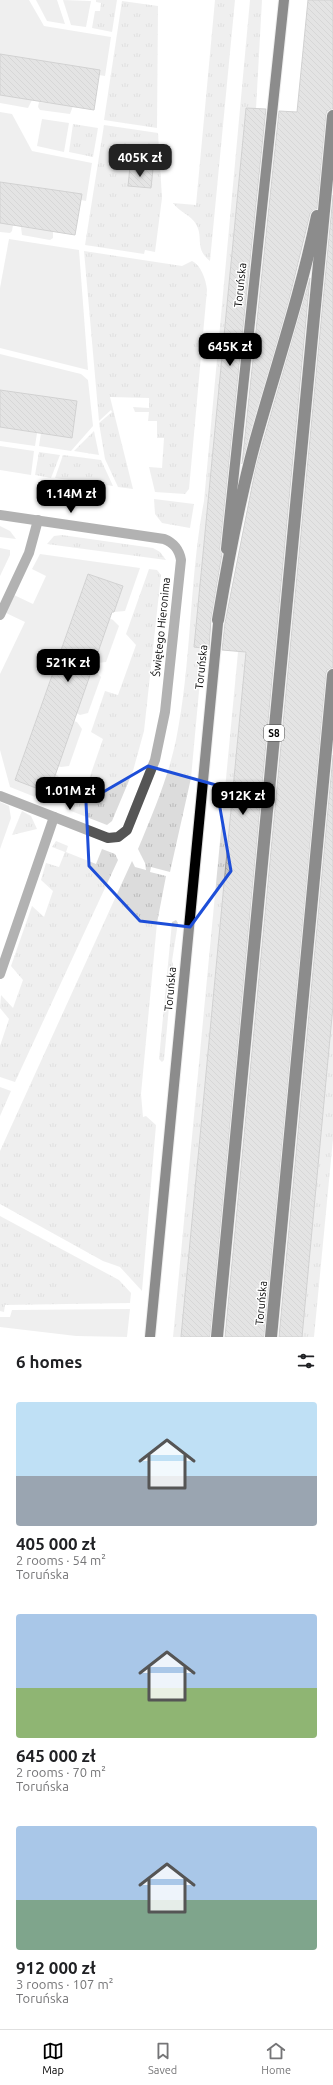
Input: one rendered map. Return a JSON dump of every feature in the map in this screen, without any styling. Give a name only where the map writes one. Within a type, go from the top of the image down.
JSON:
[{"type":"highway","name":"S8","points":[[217,1337],[333,116]]},
{"type":"highway","points":[[218,620],[234,532],[244,489],[311,242],[332,128]]},
{"type":"highway","name":"Toruńska","points":[[271,1337],[333,675]]},
{"type":"main road","name":"Toruńska","points":[[150,1337],[218,620],[284,0]]},
{"type":"street","name":"Świętego Hieronima","points":[[0,515],[164,538],[170,541],[178,550],[181,560],[165,712],[159,745],[150,775],[124,833],[118,837],[111,838],[0,796]]},
{"type":"street","points":[[0,616],[29,554],[38,520]]},
{"type":"street","points":[[0,974],[54,817]]},
{"type":"highlighted area","points":[[148,766],[216,785],[231,871],[190,927],[140,921],[89,866],[86,802]]},
{"type":"green space","points":[[0,0],[29,0],[44,26],[111,37],[105,76],[99,75],[100,70],[0,54]]},
{"type":"green space","points":[[36,0],[57,0],[65,24],[47,21]]},
{"type":"green space","points":[[63,0],[91,1],[86,27],[71,25]]},
{"type":"green space","points":[[96,0],[117,0],[112,32],[92,28],[95,11],[100,11],[101,3],[96,2]]},
{"type":"green space","points":[[215,0],[235,0],[210,261],[202,252],[196,224],[173,203],[196,205]]},
{"type":"green space","points":[[250,0],[262,0],[256,109],[246,108],[194,647],[203,648],[191,778],[170,872],[151,867],[150,872],[166,876],[157,923],[141,1094],[143,1117],[146,1116],[156,1125],[142,1291],[120,1267],[103,1261],[0,1204],[0,1151],[132,861],[135,867],[146,870],[145,863],[138,849],[155,809],[173,754],[185,680],[199,531],[204,501]]},
{"type":"green space","points":[[122,1],[158,6],[157,128],[104,120]]},
{"type":"green space","points":[[0,95],[32,100],[28,108],[0,103]]},
{"type":"green space","points":[[39,102],[73,106],[70,114],[40,110],[38,107]]},
{"type":"green space","points":[[0,112],[12,114],[32,151],[92,163],[86,201],[81,200],[81,194],[0,182]]},
{"type":"green space","points":[[42,119],[69,123],[64,152],[37,146]]},
{"type":"green space","points":[[73,124],[98,128],[93,157],[69,152]]},
{"type":"green space","points":[[104,125],[158,133],[162,198],[155,252],[145,250],[144,254],[85,245]]},
{"type":"green space","points":[[0,223],[13,225],[12,231],[10,233],[0,232]]},
{"type":"green space","points":[[21,227],[53,231],[53,238],[50,240],[22,235]]},
{"type":"green space","points":[[9,239],[79,250],[88,370],[0,348],[0,288]]},
{"type":"green space","points":[[84,251],[182,266],[192,261],[198,266],[206,282],[207,290],[189,489],[185,494],[155,492],[149,467],[162,468],[164,438],[157,438],[157,421],[148,421],[149,412],[135,412],[133,407],[149,408],[149,398],[110,397],[133,489],[118,487],[105,459],[99,423],[112,412],[111,410],[99,421]]},
{"type":"green space","points":[[0,354],[81,374],[88,380],[93,426],[71,451],[39,446],[41,433],[72,437],[77,401],[0,390]]},
{"type":"green space","points":[[0,427],[37,433],[35,446],[0,441]]},
{"type":"green space","points":[[94,431],[99,455],[74,451]]},
{"type":"green space","points":[[0,446],[34,451],[31,475],[0,470]]},
{"type":"green space","points":[[39,452],[60,455],[51,478],[35,475]]},
{"type":"green space","points":[[63,455],[101,460],[113,486],[55,478]]},
{"type":"green space","points":[[154,499],[194,504],[190,528],[162,523],[155,514]]},
{"type":"green space","points":[[0,526],[10,531],[16,539],[0,537]]},
{"type":"green space","points":[[62,535],[153,548],[160,552],[166,560],[47,544],[54,536]]},
{"type":"green space","points":[[0,548],[10,550],[10,555],[0,576]]},
{"type":"green space","points":[[40,554],[140,568],[125,611],[114,612],[123,586],[88,574],[15,779],[49,793],[56,774],[63,781],[57,800],[50,803],[10,787],[0,750],[0,674],[25,622],[6,613],[14,595],[33,604],[46,576],[32,569]]},
{"type":"green space","points":[[149,569],[157,570],[161,575],[144,731],[133,771],[112,821],[107,825],[66,809],[65,805],[73,780],[88,782],[103,739],[91,732],[105,691],[118,695],[136,645],[126,634]]},
{"type":"green space","points":[[109,618],[119,626],[106,662],[94,662]]},
{"type":"green space","points":[[238,652],[246,652],[181,1337],[173,1337]]},
{"type":"green space","points":[[91,669],[101,677],[88,713],[80,715],[76,713]]},
{"type":"green space","points":[[73,721],[77,722],[82,729],[69,766],[57,766]]},
{"type":"green space","points":[[0,802],[9,806],[11,818],[0,849]]},
{"type":"green space","points":[[22,811],[31,816],[37,829],[12,835]]},
{"type":"green space","points":[[56,841],[68,846],[66,852],[96,864],[102,849],[115,854],[118,860],[15,1082],[0,1077],[0,1046],[9,1019],[0,1008],[1,995],[13,1008],[23,980],[11,966],[32,906],[44,917],[53,891],[41,880],[46,863],[59,867],[65,852],[52,847]]},
{"type":"green space","points":[[176,920],[178,923],[172,961],[173,964],[164,1060],[162,1062],[159,1059],[172,922]]},
{"type":"green space","points":[[333,1006],[333,1139],[314,1337],[302,1337]]},
{"type":"green space","points":[[0,1087],[11,1091],[0,1116]]},
{"type":"green space","points":[[0,1216],[119,1280],[131,1293],[130,1303],[5,1305],[4,1312],[0,1311]]},
{"type":"green space","points":[[82,1277],[100,1279],[113,1283],[124,1290],[126,1294],[124,1298],[113,1301],[89,1301],[74,1298],[68,1289],[75,1278]]},
{"type":"green space","points":[[130,1309],[127,1337],[76,1336],[0,1327],[0,1317],[10,1317],[12,1310]]},
{"type":"building","points":[[308,0],[333,0],[333,109],[327,111],[326,115],[317,209],[312,211],[310,214],[289,300],[242,464],[279,111],[297,112]]},
{"type":"building","points":[[0,54],[100,70],[94,110],[0,95]]},
{"type":"building","points":[[246,108],[266,109],[220,548],[222,554],[211,619],[209,649],[194,647]]},
{"type":"building","points":[[130,167],[153,169],[151,188],[128,186]]},
{"type":"building","points":[[0,182],[82,194],[75,235],[0,223]]},
{"type":"building","points":[[333,195],[333,668],[327,670],[326,674],[264,1337],[225,1337]]},
{"type":"building","points":[[310,278],[210,1337],[181,1337],[246,652],[222,650],[225,623],[256,466]]},
{"type":"building","points":[[0,390],[77,401],[72,438],[0,427]]},
{"type":"building","points":[[88,574],[123,586],[114,612],[112,612],[49,793],[15,780]]},
{"type":"building","points":[[333,755],[333,1006],[302,1337],[279,1337]]}]
